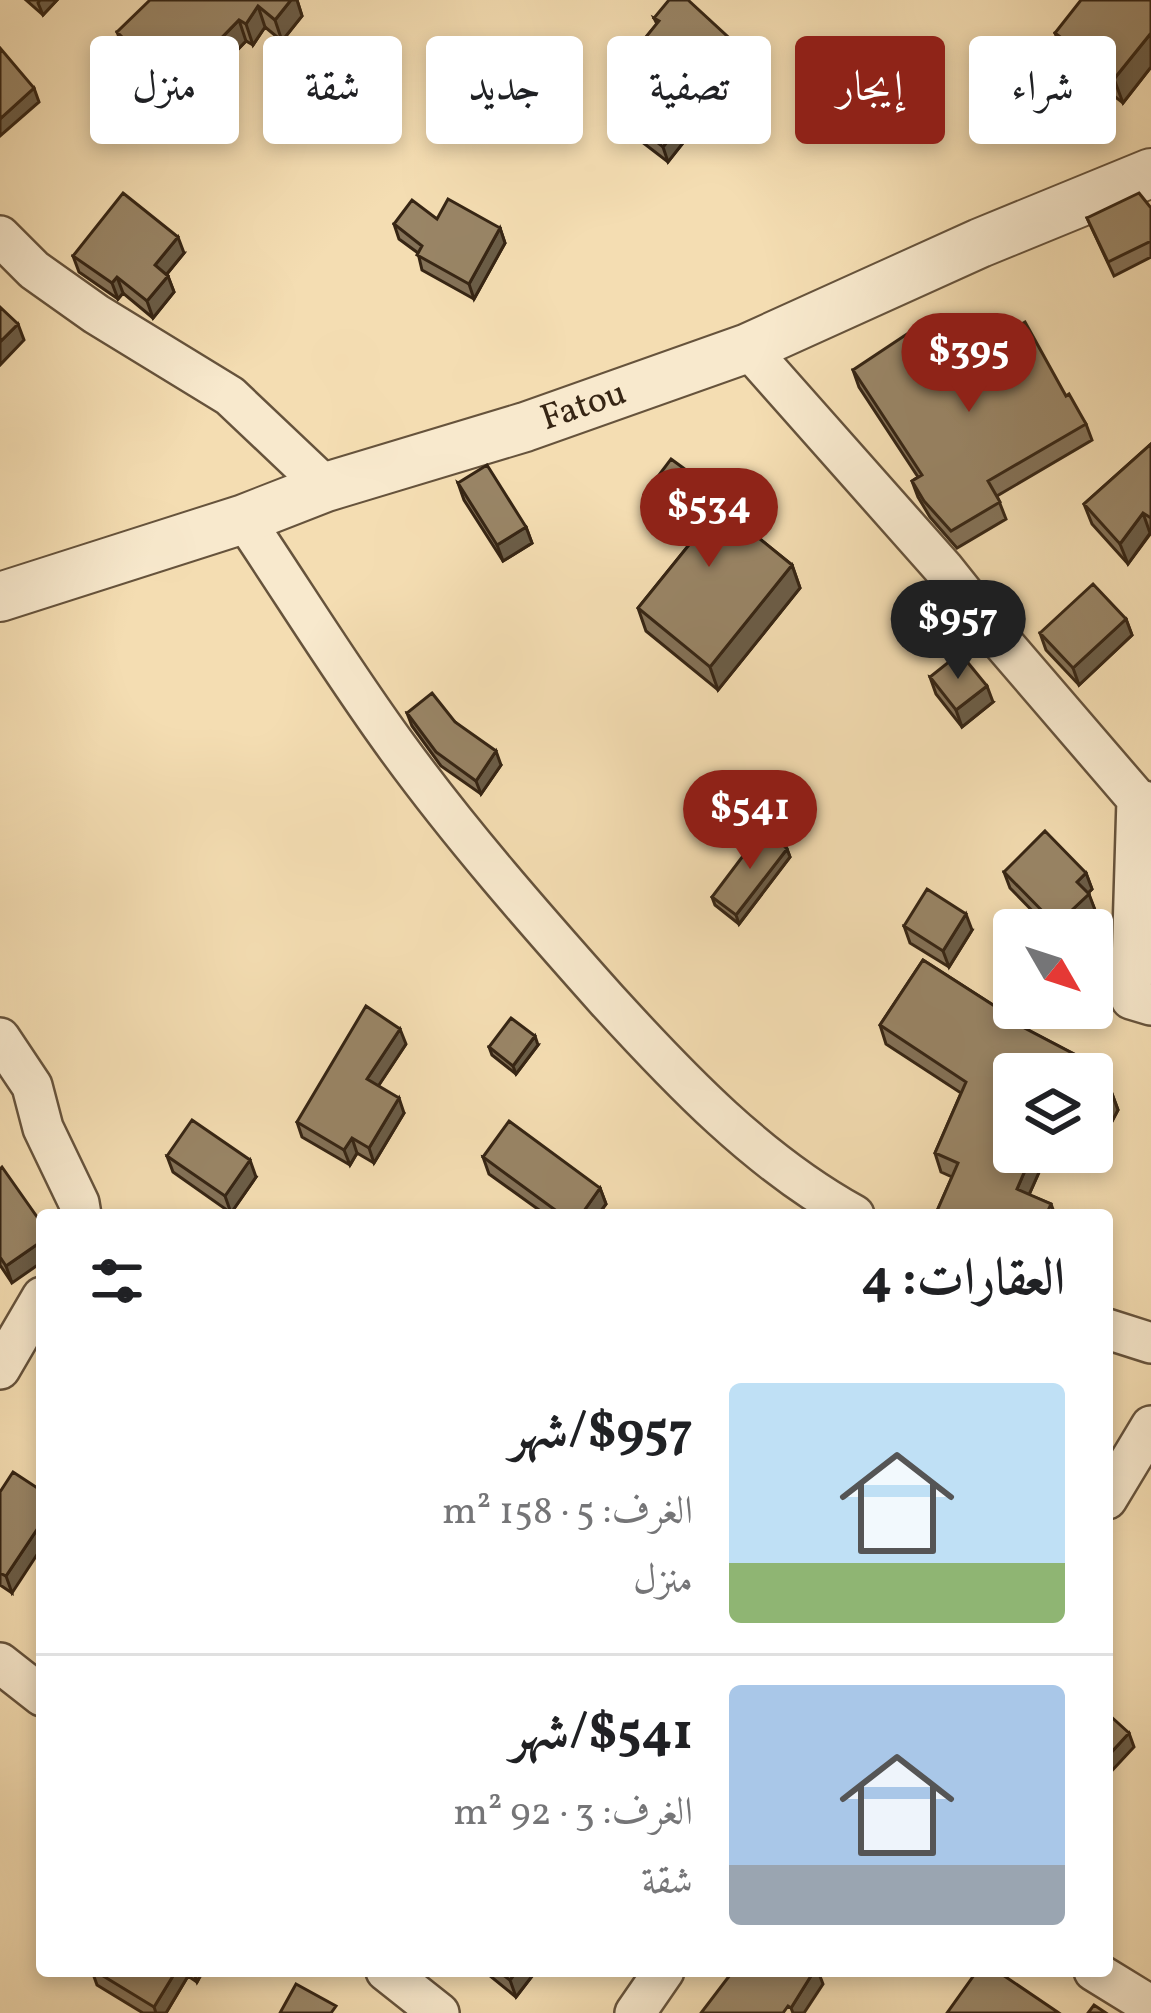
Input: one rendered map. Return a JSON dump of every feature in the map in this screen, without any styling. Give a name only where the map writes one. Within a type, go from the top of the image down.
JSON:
[{"type":"street","name":"Fatou","points":[[0,597],[244,519],[326,487],[525,427],[748,347],[1151,173]]},
{"type":"street","points":[[0,236],[34,270],[96,314],[230,396],[326,487]]},
{"type":"street","points":[[748,347],[1144,801],[1131,999],[1151,1005]]},
{"type":"street","points":[[244,519],[397,747],[529,912],[662,1060],[745,1138],[843,1209]]},
{"type":"street","points":[[0,1038],[32,1086],[43,1128],[80,1209]]},
{"type":"street","points":[[0,1370],[36,1307]]},
{"type":"street","points":[[1113,1331],[1151,1343]]},
{"type":"street","points":[[1113,1489],[1151,1426]]},
{"type":"street","points":[[0,1663],[36,1691]]},
{"type":"street","points":[[394,1977],[439,2013]]},
{"type":"street","points":[[635,2013],[660,1977]]},
{"type":"street","points":[[1104,1977],[1151,2006]]},
{"type":"building","points":[[150,0],[291,0],[275,20],[258,6],[246,24],[239,20],[223,36],[121,36],[117,32]]},
{"type":"building","points":[[669,0],[688,0],[727,36],[647,36],[659,21],[654,18]]},
{"type":"building","points":[[1081,0],[1151,0],[1151,33],[1116,77],[1116,36],[1055,33]]},
{"type":"building","points":[[0,48],[34,88],[0,119]]},
{"type":"building","points":[[123,193],[178,237],[155,265],[168,276],[147,301],[117,277],[112,283],[73,256]]},
{"type":"building","points":[[1139,193],[1151,208],[1151,241],[1108,262],[1087,218]]},
{"type":"building","points":[[448,199],[500,228],[469,284],[417,255],[422,246],[394,224],[412,200],[437,219]]},
{"type":"building","points":[[0,307],[18,324],[0,342]]},
{"type":"building","points":[[1025,322],[1086,424],[988,481],[1000,502],[951,531],[924,501],[912,481],[922,475],[853,370],[916,328],[943,369]]},
{"type":"building","points":[[1151,444],[1151,518],[1143,513],[1120,544],[1084,504]]},
{"type":"building","points":[[671,459],[701,481],[697,488],[792,565],[710,667],[638,608],[697,535],[644,495]]},
{"type":"building","points":[[487,465],[526,527],[497,545],[458,483]]},
{"type":"building","points":[[1093,584],[1126,619],[1073,668],[1040,633]]},
{"type":"building","points":[[960,653],[987,686],[956,710],[930,677]]},
{"type":"building","points":[[432,693],[455,722],[496,751],[476,781],[436,752],[407,713]]},
{"type":"building","points":[[768,829],[787,849],[736,915],[712,897]]},
{"type":"building","points":[[1045,831],[1086,873],[1077,882],[1089,894],[1073,909],[1040,909],[1004,872]]},
{"type":"building","points":[[927,889],[966,914],[943,951],[904,926]]},
{"type":"building","points":[[923,960],[993,1005],[993,1029],[1027,1029],[1072,1053],[993,1053],[993,1173],[1024,1173],[1017,1189],[1051,1204],[1049,1209],[938,1209],[958,1163],[935,1153],[966,1082],[880,1025]]},
{"type":"building","points":[[366,1006],[400,1029],[367,1079],[399,1098],[369,1148],[352,1138],[344,1150],[297,1122]]},
{"type":"building","points":[[511,1018],[535,1036],[513,1066],[489,1047]]},
{"type":"building","points":[[192,1120],[250,1160],[225,1196],[167,1156]]},
{"type":"building","points":[[509,1121],[600,1188],[585,1209],[554,1209],[483,1157]]},
{"type":"building","points":[[0,1169],[36,1215],[36,1245],[6,1266],[0,1257]]},
{"type":"building","points":[[13,1472],[36,1487],[36,1531],[6,1576],[0,1573],[0,1492]]},
{"type":"building","points":[[1113,1718],[1129,1733],[1113,1750]]},
{"type":"building","points":[[105,1977],[172,1977],[154,2007]]},
{"type":"building","points":[[728,1977],[810,1977],[783,2013],[701,2013]]},
{"type":"building","points":[[973,1977],[1006,1977],[1059,2013],[947,2013]]},
{"type":"building","points":[[296,1984],[336,2006],[331,2013],[280,2013]]}]
